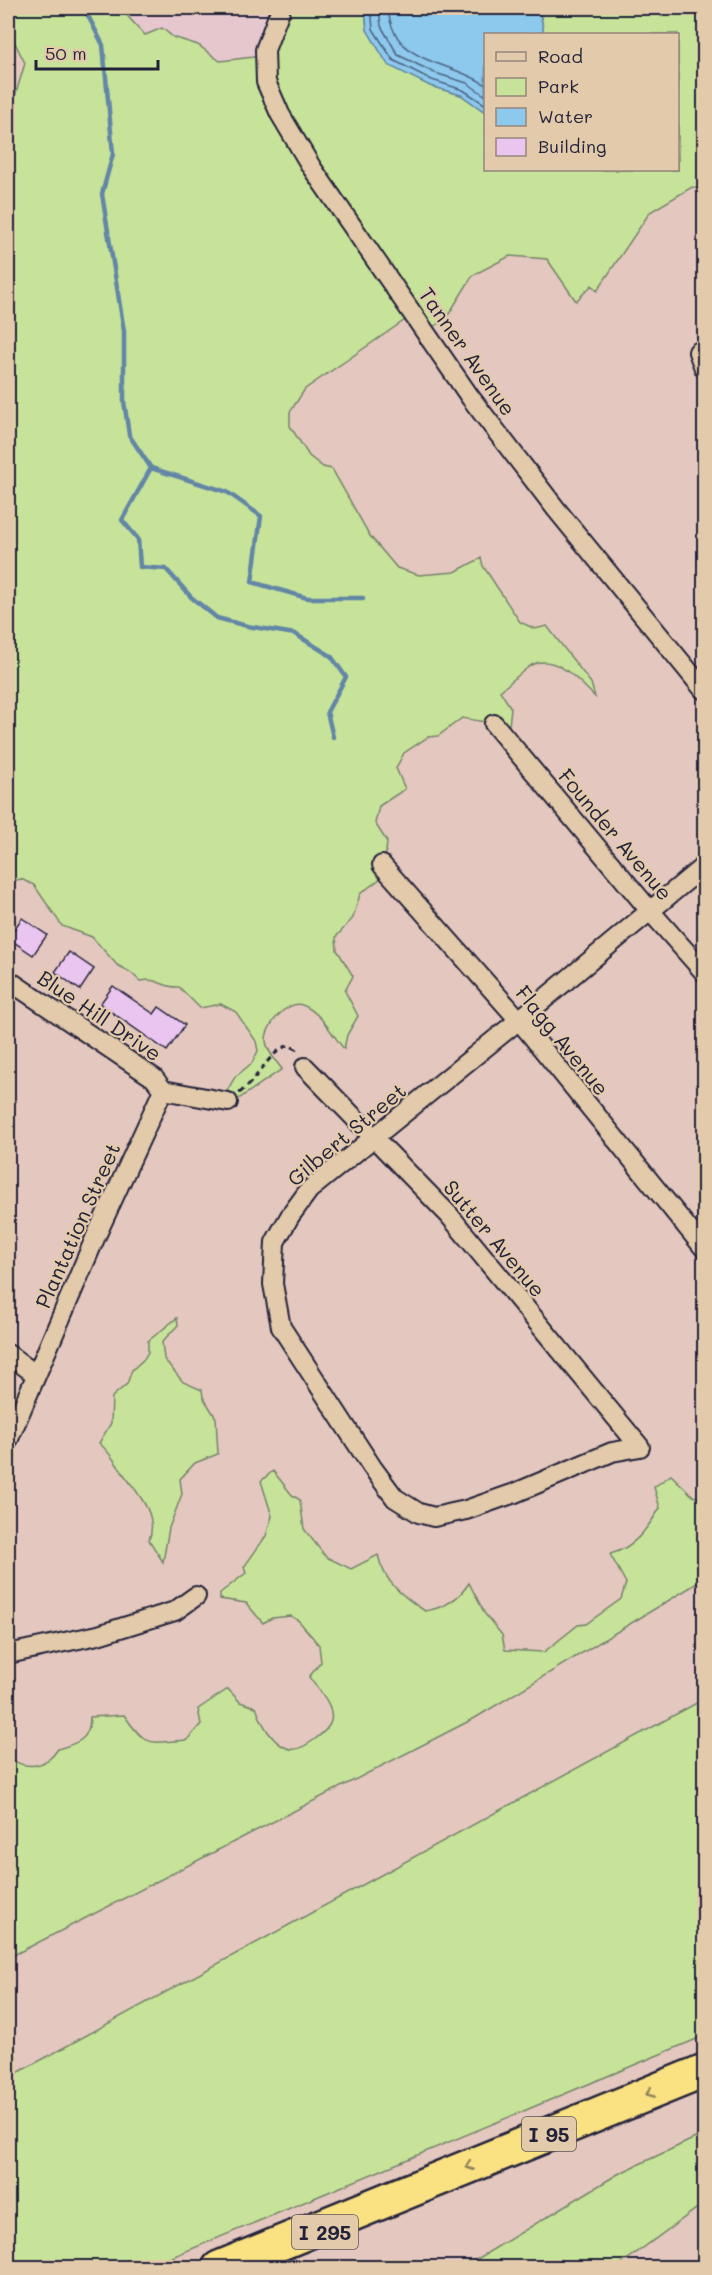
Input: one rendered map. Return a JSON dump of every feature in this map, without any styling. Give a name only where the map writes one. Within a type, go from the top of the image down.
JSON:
[{"type":"highway","name":"I 95","points":[[219,2268],[705,2071]]},
{"type":"highway","name":"I 295","points":[[256,2268],[394,2196]]},
{"type":"street","name":"Tanner Avenue","points":[[280,8],[265,50],[266,82],[280,114],[312,168],[470,397],[556,509],[705,690]]},
{"type":"street","name":"Founder Avenue","points":[[494,723],[651,912],[705,972]]},
{"type":"street","name":"Flagg Avenue","points":[[382,865],[519,1020],[705,1248]]},
{"type":"street","name":"Gilbert Street","points":[[419,1513],[395,1498],[281,1327],[273,1284],[274,1242],[309,1190],[705,867]]},
{"type":"street","name":"Blue Hill Drive","points":[[8,980],[154,1078],[163,1090]]},
{"type":"street","name":"Sutter Avenue","points":[[305,1067],[448,1215],[640,1447],[612,1452],[466,1510],[434,1517],[419,1513]]},
{"type":"street","points":[[163,1090],[228,1102]]},
{"type":"street","name":"Plantation Street","points":[[8,1441],[35,1374],[163,1090]]},
{"type":"street","points":[[8,1354],[35,1374]]},
{"type":"street","points":[[8,1654],[98,1635],[176,1611],[196,1596]]},
{"type":"path","points":[[228,1102],[251,1085],[278,1049],[289,1044],[301,1052],[305,1067]]},
{"type":"shaded area","points":[[120,8],[280,8],[262,56],[220,61],[198,45],[173,37],[162,29],[145,36]]},
{"type":"green space","points":[[8,8],[120,8],[145,35],[162,28],[173,37],[198,45],[220,61],[262,56],[280,8],[365,8],[367,30],[430,86],[461,95],[484,111],[484,171],[679,171],[679,33],[544,33],[541,17],[535,8],[704,8],[704,190],[692,187],[650,212],[597,291],[592,285],[576,301],[547,259],[510,256],[473,275],[447,317],[425,333],[411,316],[305,389],[290,412],[290,426],[309,456],[323,467],[332,469],[370,536],[397,568],[419,575],[455,572],[481,558],[483,566],[520,622],[535,629],[547,626],[591,683],[595,697],[566,670],[548,662],[539,662],[530,666],[500,691],[511,708],[509,726],[462,718],[438,736],[428,737],[404,753],[396,768],[405,789],[379,806],[375,823],[387,842],[385,862],[389,872],[360,894],[353,918],[336,937],[337,950],[353,976],[345,991],[358,1016],[347,1035],[344,1049],[326,1024],[309,1008],[296,1004],[290,1006],[273,1022],[266,1041],[272,1056],[282,1069],[237,1100],[228,1102],[223,1098],[235,1077],[252,1063],[258,1051],[256,1041],[236,1012],[221,1004],[200,1008],[179,987],[151,980],[140,981],[117,965],[92,937],[62,926],[34,885],[21,879],[8,882],[8,120],[25,63],[8,29]]},
{"type":"green space","points":[[177,1318],[178,1325],[162,1342],[164,1359],[183,1382],[202,1390],[203,1397],[216,1418],[218,1454],[195,1463],[180,1479],[182,1494],[169,1528],[163,1562],[149,1540],[151,1521],[145,1504],[109,1453],[99,1443],[111,1423],[112,1397],[127,1384],[132,1370],[144,1359],[148,1352],[148,1341]]},
{"type":"green space","points":[[273,1471],[292,1495],[300,1500],[304,1529],[326,1557],[351,1569],[378,1555],[389,1581],[425,1611],[450,1602],[461,1594],[469,1583],[485,1614],[502,1635],[505,1650],[544,1652],[578,1625],[586,1624],[621,1599],[626,1583],[610,1554],[626,1547],[645,1530],[660,1508],[654,1487],[671,1475],[693,1496],[704,1500],[704,1579],[475,1718],[8,1958],[8,1756],[21,1764],[41,1764],[58,1749],[82,1739],[88,1731],[90,1717],[124,1715],[138,1733],[150,1741],[187,1740],[201,1724],[198,1709],[228,1689],[240,1702],[256,1707],[264,1726],[284,1747],[295,1749],[301,1747],[320,1735],[329,1725],[331,1717],[328,1704],[309,1677],[321,1662],[319,1645],[299,1621],[291,1616],[272,1618],[263,1623],[246,1603],[220,1599],[220,1593],[246,1573],[244,1567],[266,1536],[272,1516],[261,1481]]},
{"type":"green space","points":[[704,1699],[704,2036],[148,2267],[8,2267],[8,2078]]},
{"type":"green space","points":[[704,2134],[704,2203],[617,2267],[464,2267],[618,2174]]},
{"type":"water","points":[[365,8],[535,8],[541,17],[544,33],[484,33],[484,111],[461,95],[430,86],[388,65],[367,30]]},
{"type":"building","points":[[22,918],[47,935],[33,955],[8,938]]},
{"type":"building","points":[[69,952],[94,969],[80,990],[55,972]]},
{"type":"building","points":[[113,986],[154,1014],[159,1007],[185,1025],[167,1051],[100,1004]]},
{"type":"waterway","points":[[84,8],[103,45],[113,154],[102,194],[124,331],[124,401],[129,435],[151,468],[227,492],[261,516],[252,582],[307,598],[363,598]]},
{"type":"waterway","points":[[151,468],[122,520],[138,539],[140,567],[166,569],[191,597],[217,618],[247,626],[295,634],[331,656],[346,677],[327,712],[333,737]]}]
